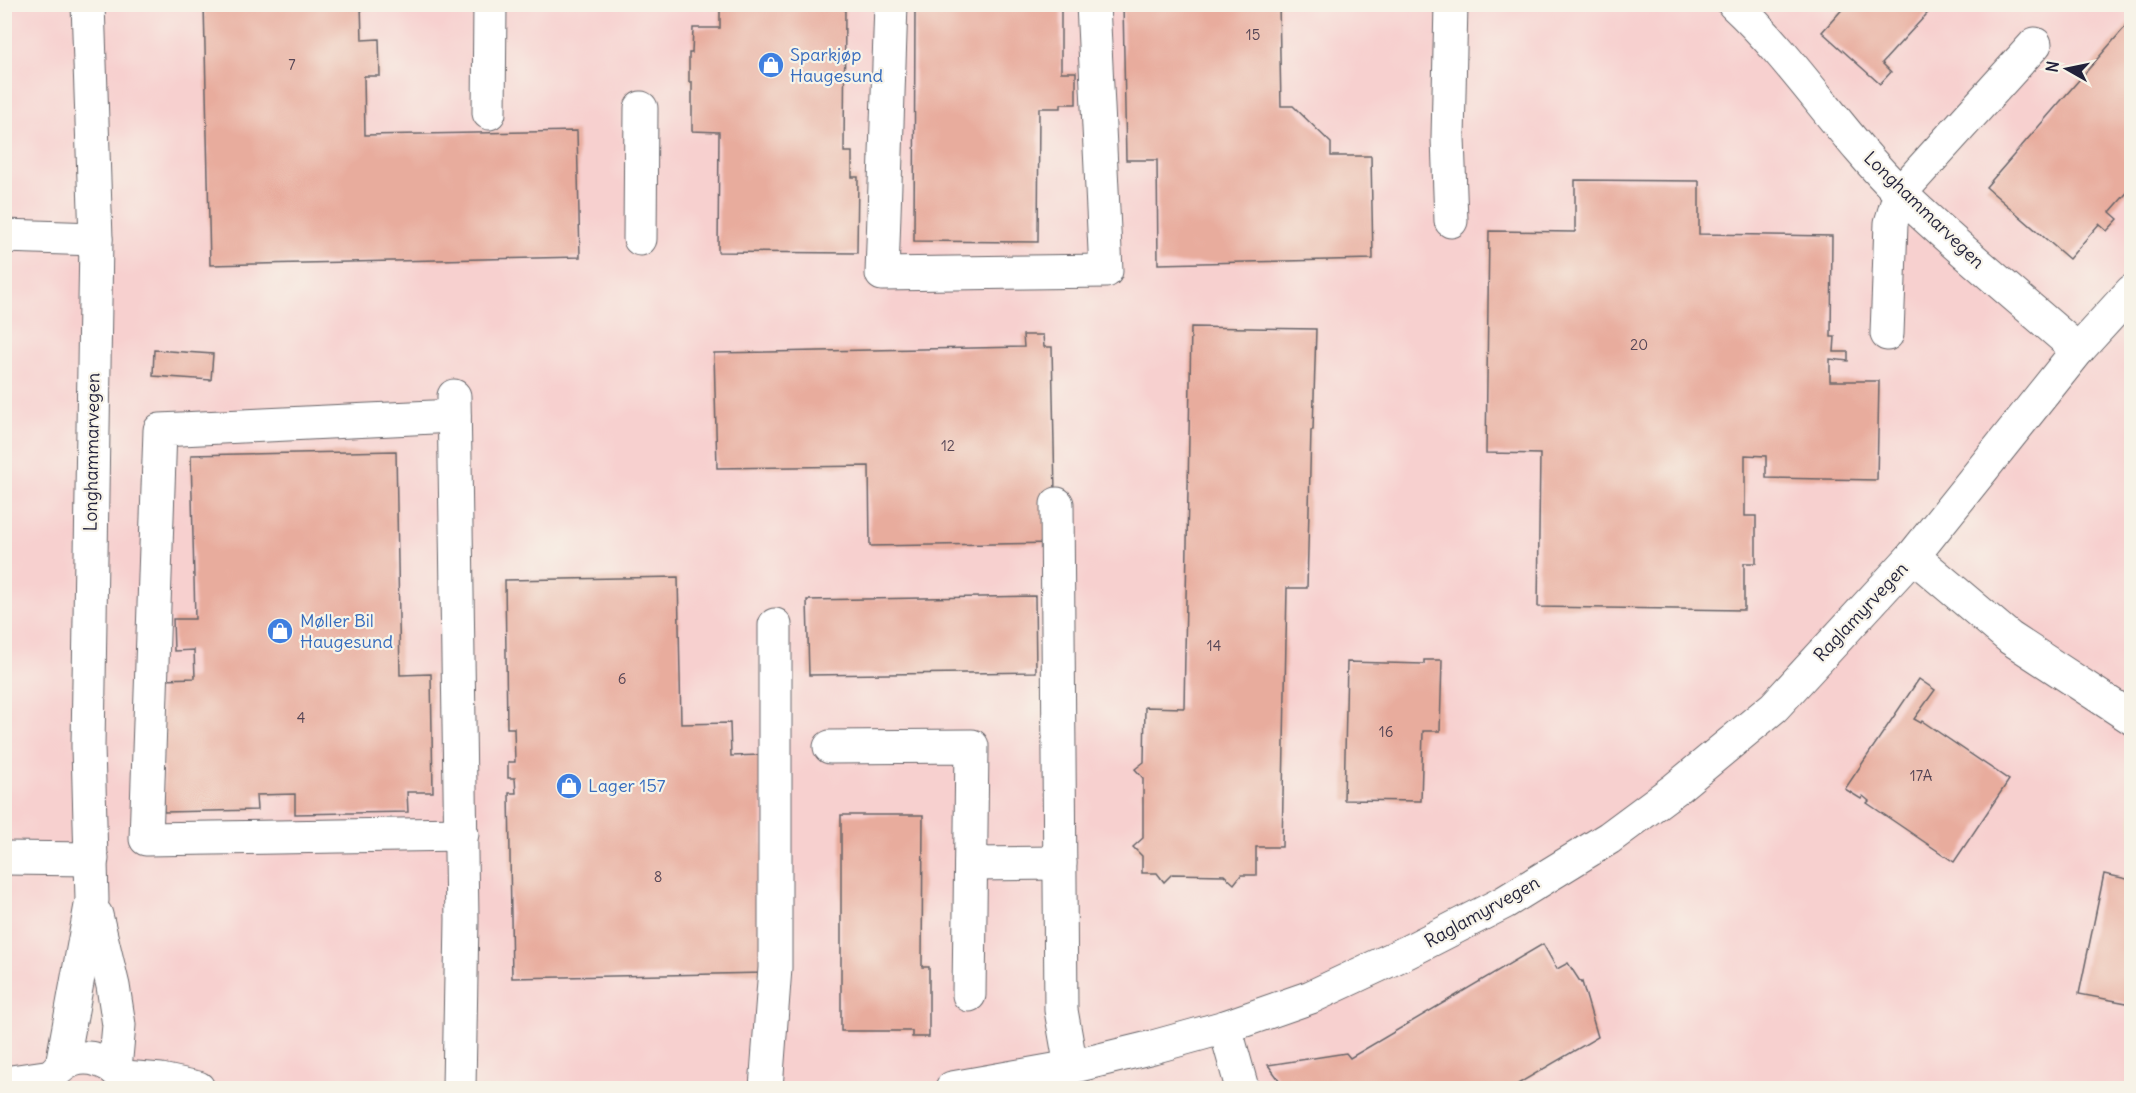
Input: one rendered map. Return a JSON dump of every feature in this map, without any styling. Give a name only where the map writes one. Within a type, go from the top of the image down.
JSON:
[{"type":"street","name":"Longhammarvegen","points":[[53,1076],[92,900],[88,630],[96,239],[88,4]]},
{"type":"street","points":[[489,113],[490,4]]},
{"type":"street","points":[[891,4],[882,274],[1106,271],[1093,4]]},
{"type":"street","points":[[1450,4],[1448,138],[1451,221]]},
{"type":"street","name":"Longhammarvegen","points":[[1734,4],[1761,30],[1860,150],[1900,193],[2078,350]]},
{"type":"street","points":[[1887,334],[1891,223],[1900,193],[2035,44]]},
{"type":"street","points":[[640,239],[641,108]]},
{"type":"street","points":[[4,236],[96,239]]},
{"type":"street","name":"Raglamyrvegen","points":[[952,1089],[1071,1067],[1153,1047],[1225,1027],[1311,997],[1407,952],[1505,902],[1609,838],[1675,789],[1774,707],[1913,556],[2078,350],[2132,291]]},
{"type":"street","points":[[459,1089],[462,1007],[462,834],[454,406],[160,430],[146,839],[462,834]]},
{"type":"street","points":[[1057,504],[1061,1010],[1071,1067]]},
{"type":"street","name":"Raglamyrvegen","points":[[1913,556],[2010,638],[2132,718]]},
{"type":"street","points":[[766,1089],[776,968],[775,625]]},
{"type":"street","points":[[830,747],[972,746],[969,995]]},
{"type":"street","points":[[4,858],[92,859]]},
{"type":"street","points":[[971,864],[1060,863]]},
{"type":"street","name":"Longhammarvegen","points":[[92,900],[113,986],[119,1025],[122,1078]]},
{"type":"street","points":[[1225,1027],[1242,1089]]},
{"type":"street","points":[[4,1083],[53,1076],[76,1059],[87,1058],[102,1061],[122,1078],[161,1080],[198,1089]]},
{"type":"shaded area","points":[[5,5],[2131,5],[2131,1088],[5,1088]]},
{"type":"building","points":[[204,4],[361,4],[362,40],[379,39],[380,76],[364,76],[365,135],[577,131],[580,257],[210,265]]},
{"type":"building","points":[[720,4],[845,4],[844,152],[852,152],[852,177],[858,177],[857,253],[718,252],[719,132],[692,131],[692,82],[689,82],[689,53],[692,53],[693,28],[720,28]]},
{"type":"building","points":[[915,4],[1061,4],[1061,72],[1076,72],[1076,104],[1061,104],[1061,108],[1039,108],[1038,242],[914,241]]},
{"type":"building","points":[[1123,4],[1279,4],[1281,106],[1293,106],[1331,143],[1331,156],[1371,156],[1373,259],[1158,264],[1157,160],[1126,160]]},
{"type":"building","points":[[1847,4],[1936,4],[1882,63],[1891,72],[1880,84],[1822,32]]},
{"type":"building","points":[[2132,19],[2132,187],[2110,212],[2118,219],[2107,231],[2099,224],[2069,259],[1986,187]]},
{"type":"building","points":[[1575,180],[1699,181],[1699,234],[1832,236],[1831,337],[1835,337],[1834,352],[1848,352],[1848,361],[1830,359],[1830,381],[1879,381],[1877,480],[1766,478],[1766,456],[1745,455],[1745,516],[1756,516],[1756,563],[1744,563],[1744,610],[1538,607],[1540,454],[1486,453],[1489,231],[1575,232]]},
{"type":"building","points":[[1191,327],[1316,329],[1307,588],[1287,588],[1282,847],[1256,847],[1256,875],[1241,875],[1234,884],[1224,875],[1172,874],[1164,882],[1157,873],[1142,873],[1142,856],[1133,847],[1143,838],[1143,778],[1135,769],[1144,762],[1145,707],[1184,708]]},
{"type":"building","points":[[1023,335],[1043,335],[1044,347],[1052,347],[1056,543],[870,546],[869,466],[717,468],[714,353],[1024,347]]},
{"type":"building","points":[[154,350],[213,354],[211,380],[153,376]]},
{"type":"building","points":[[396,451],[400,675],[431,674],[433,792],[407,792],[408,812],[295,814],[295,794],[256,795],[257,810],[164,812],[162,679],[195,678],[194,650],[174,651],[173,619],[195,619],[191,455]]},
{"type":"building","points":[[678,577],[681,724],[730,723],[731,756],[761,755],[765,973],[512,978],[509,793],[516,793],[515,778],[508,778],[508,762],[515,762],[514,728],[507,728],[505,580]]},
{"type":"building","points":[[1035,596],[1036,672],[809,675],[807,600]]},
{"type":"building","points":[[1424,660],[1442,660],[1440,731],[1423,731],[1421,801],[1344,800],[1347,662],[1424,664]]},
{"type":"building","points":[[1919,679],[1935,690],[1914,719],[1921,723],[1922,721],[2009,780],[1954,862],[1867,803],[1869,801],[1863,796],[1861,799],[1845,789]]},
{"type":"building","points":[[841,815],[923,815],[922,967],[929,967],[929,1037],[912,1037],[912,1031],[841,1031]]},
{"type":"building","points":[[2104,874],[2132,880],[2132,1004],[2079,994]]},
{"type":"building","points":[[1543,944],[1557,969],[1568,963],[1582,982],[1598,1037],[1511,1088],[1285,1088],[1268,1065],[1346,1053],[1350,1058]]},
{"type":"place","name":"Sparkjøp Haugesund","points":[[771,65]]},
{"type":"place","name":"Møller Bil Haugesund","points":[[280,631]]},
{"type":"place","name":"Lager 157","points":[[569,786]]}]
